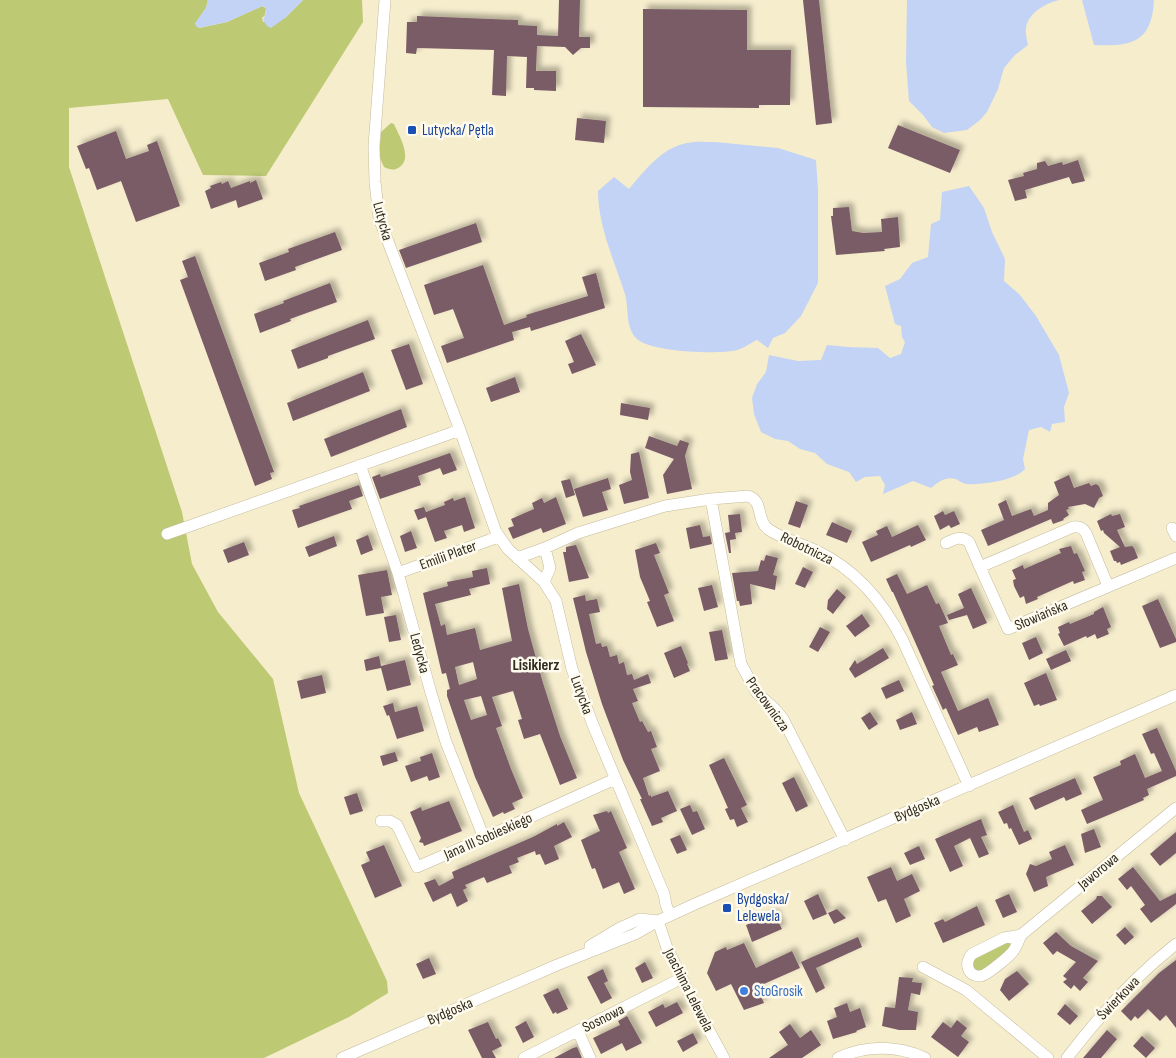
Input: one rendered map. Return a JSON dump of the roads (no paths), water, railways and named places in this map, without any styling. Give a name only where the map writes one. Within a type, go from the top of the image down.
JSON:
[{"type":"street","name":"Lutycka","points":[[385,0],[374,146],[379,218],[460,430],[498,537],[517,558],[544,582],[556,601],[572,669],[593,725],[664,894],[670,915]]},
{"type":"street","points":[[167,534],[460,430]]},
{"type":"street","name":"Ledycka","points":[[360,465],[398,573],[446,742],[484,838]]},
{"type":"street","name":"Robotnicza","points":[[517,558],[608,522],[665,506],[711,499],[752,497],[757,503],[761,519],[768,529],[832,559],[856,577],[878,600],[903,641],[969,786]]},
{"type":"street","name":"Pracownicza","points":[[711,499],[741,664],[757,693],[783,719],[845,840]]},
{"type":"street","points":[[980,568],[1077,526],[1084,530],[1108,586]]},
{"type":"street","name":"Emilii Plater","points":[[398,573],[498,537]]},
{"type":"street","name":"Słowiańska","points":[[946,543],[959,538],[966,539],[969,542],[1008,629],[1176,558]]},
{"type":"street","points":[[544,582],[550,568],[545,548]]},
{"type":"street","name":"Bydgoska","points":[[342,1058],[557,964],[620,928],[640,919],[658,921],[1176,696]]},
{"type":"street","name":"Jana III Sobieskiego","points":[[381,821],[390,821],[397,825],[417,866],[616,779]]},
{"type":"street","name":"Jaworowa","points":[[1021,935],[1004,938],[972,954],[967,965],[970,972],[977,976],[985,975],[1014,951],[1021,935],[1176,808]]},
{"type":"street","name":"Joachima Lelewela","points":[[658,921],[665,942],[682,978],[724,1058]]},
{"type":"street","name":"Świerkowa","points":[[1067,1058],[1096,1020],[1138,976],[1176,944]]},
{"type":"street","points":[[923,967],[966,990],[1048,1058]]},
{"type":"street","name":"Sosnowa","points":[[524,1058],[682,978]]},
{"type":"street","points":[[578,1031],[590,1058]]},
{"type":"street","points":[[838,1058],[858,1051],[878,1048],[904,1051],[925,1058]]},
{"type":"water","points":[[208,0],[303,0],[285,18],[271,28],[263,20],[266,8],[263,6],[227,22],[199,28],[195,23],[206,8]]},
{"type":"water","points":[[907,0],[1059,0],[1043,6],[1030,18],[1026,30],[1028,45],[1015,55],[1004,68],[998,89],[987,112],[967,130],[944,133],[932,127],[909,101],[906,62]]},
{"type":"water","points":[[1082,0],[1154,0],[1149,25],[1138,39],[1119,45],[1094,45]]},
{"type":"water","points":[[694,142],[778,148],[816,160],[818,190],[818,283],[801,316],[785,333],[773,338],[768,348],[757,340],[745,347],[723,352],[681,351],[643,343],[636,338],[630,328],[625,294],[604,230],[598,191],[614,177],[629,189],[655,161],[678,145]]},
{"type":"water","points":[[969,186],[984,208],[992,232],[1005,259],[1004,281],[1020,295],[1036,316],[1059,355],[1069,393],[1064,407],[1065,422],[1052,424],[1050,432],[1041,427],[1029,430],[1023,459],[1025,469],[1013,477],[989,483],[973,484],[962,483],[956,479],[949,478],[931,488],[913,481],[883,494],[885,485],[880,476],[865,477],[856,482],[849,472],[827,464],[815,453],[800,449],[788,441],[775,439],[761,432],[754,414],[752,398],[757,384],[766,372],[769,355],[798,361],[821,360],[827,345],[878,348],[890,358],[901,354],[905,342],[902,337],[901,326],[895,324],[885,286],[900,279],[912,263],[928,257],[931,224],[940,220],[942,192]]},
{"type":"place","name":"Lutycka/ Pętla","points":[[412,130]]},
{"type":"place","name":"Bydgoska/ Lelewela","points":[[727,908]]},
{"type":"place","name":"StoGrosik","points":[[744,991]]},
{"type":"district","name":"Lisikierz","points":[[536,664]]}]
